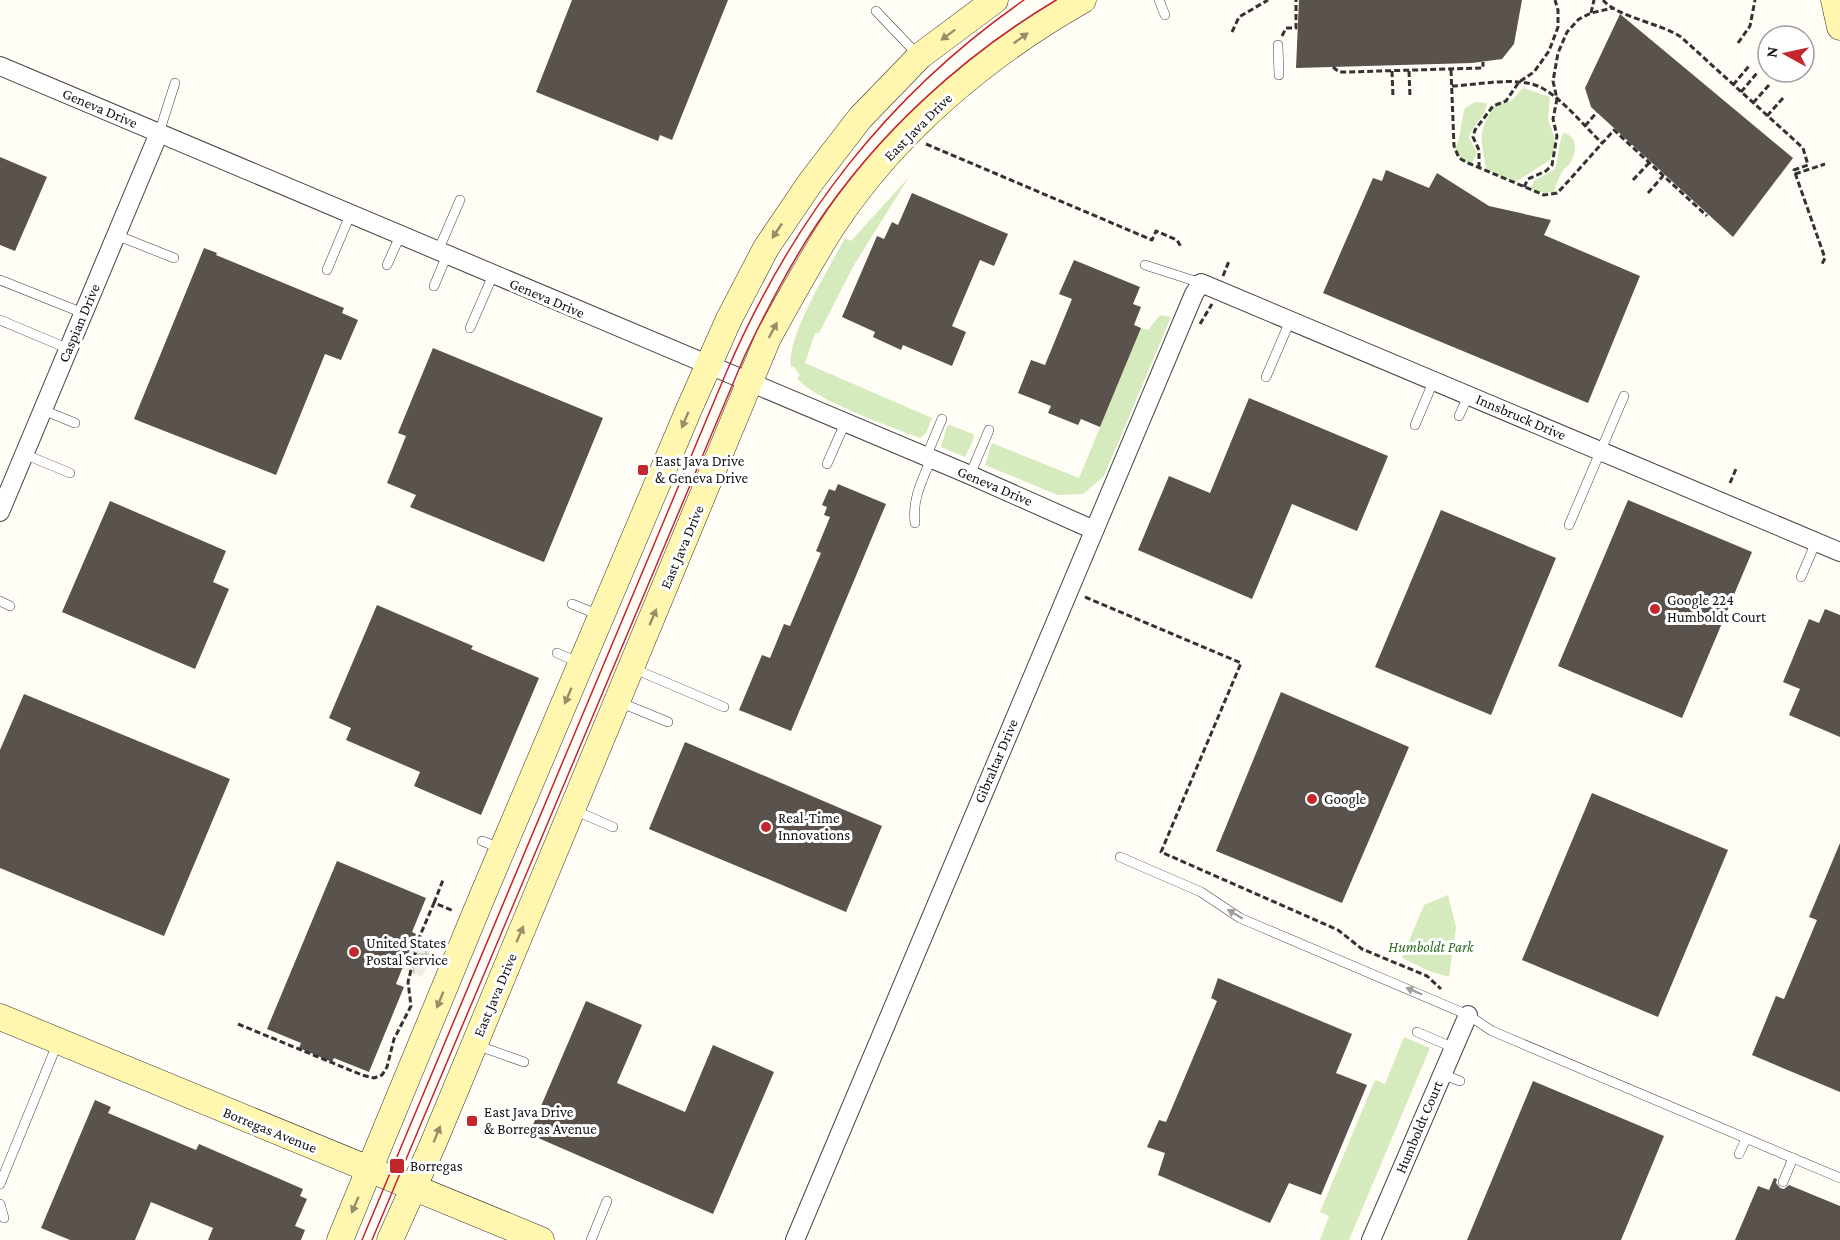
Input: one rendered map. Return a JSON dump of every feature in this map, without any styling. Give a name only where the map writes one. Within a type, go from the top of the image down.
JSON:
[{"type":"main road","points":[[340,1240],[369,1170],[492,845],[581,664],[708,366],[766,248],[810,183],[860,118],[920,57],[995,0]]},
{"type":"main road","name":"East Java Drive","points":[[390,1240],[632,668],[768,339],[797,284],[835,223],[879,166],[929,113],[984,65],[1042,23],[1083,0]]},
{"type":"main road","points":[[1834,0],[1840,27]]},
{"type":"main road","name":"Borregas Avenue","points":[[0,1017],[541,1240]]},
{"type":"street","name":"Geneva Drive","points":[[0,66],[970,475],[1094,530]]},
{"type":"street","name":"Caspian Drive","points":[[0,512],[159,133]]},
{"type":"street","name":"Innsbruck Drive","points":[[1201,283],[1840,552]]},
{"type":"street","name":"Gibraltar Drive","points":[[795,1240],[1194,294],[1201,283]]},
{"type":"street","name":"Humboldt Court","points":[[1371,1240],[1468,1015]]},
{"type":"lane","points":[[1159,0],[1165,15]]},
{"type":"lane","points":[[876,11],[920,57]]},
{"type":"lane","points":[[1278,45],[1279,75]]},
{"type":"lane","points":[[159,133],[176,83]]},
{"type":"lane","points":[[434,286],[442,253],[460,200]]},
{"type":"lane","points":[[327,270],[350,215]]},
{"type":"lane","points":[[116,235],[174,258]]},
{"type":"lane","points":[[387,265],[400,236]]},
{"type":"lane","points":[[1145,265],[1201,283]]},
{"type":"lane","points":[[470,328],[493,275]]},
{"type":"lane","points":[[0,280],[83,313]]},
{"type":"lane","points":[[0,331],[2,321],[69,349]]},
{"type":"lane","points":[[1266,376],[1290,321]]},
{"type":"lane","points":[[1415,425],[1434,380]]},
{"type":"lane","points":[[1459,417],[1469,394]]},
{"type":"lane","points":[[1569,525],[1624,396]]},
{"type":"lane","points":[[43,410],[75,423]]},
{"type":"lane","points":[[915,523],[913,510],[915,500],[942,419]]},
{"type":"lane","points":[[827,464],[844,423]]},
{"type":"lane","points":[[970,475],[989,430]]},
{"type":"lane","points":[[24,454],[70,474]]},
{"type":"lane","points":[[1801,578],[1816,542]]},
{"type":"lane","points":[[0,602],[10,606]]},
{"type":"lane","points":[[572,604],[602,616]]},
{"type":"lane","points":[[557,653],[581,664]]},
{"type":"lane","points":[[632,668],[724,707]]},
{"type":"lane","points":[[617,701],[668,722]]},
{"type":"lane","points":[[572,810],[613,827]]},
{"type":"lane","points":[[1120,857],[1201,892],[1240,918],[1468,1015],[1492,1031],[1840,1178]]},
{"type":"lane","points":[[1417,1032],[1454,1048]]},
{"type":"lane","points":[[0,1184],[59,1041]]},
{"type":"lane","points":[[474,1044],[524,1062]]},
{"type":"lane","points":[[1443,1074],[1460,1081]]},
{"type":"lane","points":[[1739,1154],[1746,1138]]},
{"type":"lane","points":[[1783,1182],[1793,1158]]},
{"type":"lane","points":[[591,1240],[607,1201]]},
{"type":"lane","points":[[0,1203],[4,1218]]},
{"type":"path","points":[[1232,32],[1239,17],[1268,0]]},
{"type":"path","points":[[1278,45],[1286,28],[1296,28],[1296,0]]},
{"type":"path","points":[[1479,168],[1479,150],[1473,137],[1475,130],[1493,106],[1506,101],[1519,82],[1534,72],[1549,51],[1558,27],[1558,10],[1555,0]]},
{"type":"path","points":[[1591,14],[1594,0]]},
{"type":"path","points":[[1603,0],[1613,8],[1670,30],[1803,147],[1808,165],[1794,170],[1825,258],[1821,266]]},
{"type":"path","points":[[1738,43],[1750,26],[1755,0]]},
{"type":"path","points":[[1524,186],[1528,179],[1546,171],[1552,165],[1557,136],[1553,120],[1557,99],[1553,81],[1558,53],[1567,32],[1580,19],[1613,8]]},
{"type":"path","points":[[1333,67],[1339,72],[1451,70],[1483,68],[1483,62]]},
{"type":"path","points":[[1733,85],[1749,66]]},
{"type":"path","points":[[1409,70],[1410,97]]},
{"type":"path","points":[[1451,70],[1455,152],[1467,163],[1544,195],[1557,193],[1614,130],[1707,216]]},
{"type":"path","points":[[1392,71],[1393,98]]},
{"type":"path","points":[[1741,92],[1756,74]]},
{"type":"path","points":[[1452,86],[1519,82],[1539,87],[1557,99],[1602,143]]},
{"type":"path","points":[[1753,103],[1770,84]]},
{"type":"path","points":[[1767,116],[1784,97]]},
{"type":"path","points":[[1585,126],[1597,112]]},
{"type":"path","points":[[922,142],[1152,240],[1156,231],[1177,240],[1181,247]]},
{"type":"path","points":[[1633,180],[1649,163]]},
{"type":"path","points":[[1795,174],[1825,164]]},
{"type":"path","points":[[1648,193],[1663,176]]},
{"type":"path","points":[[1730,483],[1736,469]]},
{"type":"path","points":[[1085,597],[1241,663],[1161,852],[1338,930],[1362,949],[1427,976],[1443,992]]},
{"type":"path","points":[[238,1024],[362,1075],[374,1078],[382,1075],[387,1067],[394,1039],[411,1006],[408,982],[419,938],[443,880]]},
{"type":"path","points":[[434,903],[461,914]]},
{"type":"green space","points":[[1523,88],[1550,97],[1548,118],[1556,143],[1550,160],[1514,183],[1486,169],[1482,134],[1486,120],[1497,102],[1511,101]]},
{"type":"green space","points":[[1475,102],[1487,103],[1469,137],[1477,153],[1472,163],[1462,161],[1455,149],[1465,108]]},
{"type":"green space","points":[[1563,133],[1568,134],[1574,141],[1575,150],[1554,192],[1544,193],[1530,189],[1534,181],[1555,169]]},
{"type":"green space","points":[[909,177],[854,265],[819,333],[815,333],[805,363],[932,418],[926,433],[920,438],[836,404],[806,387],[797,378],[800,375],[794,367],[791,367],[791,354],[802,320],[845,238],[851,241]]},
{"type":"green space","points":[[1160,315],[1171,317],[1104,476],[1083,494],[1058,495],[985,465],[992,443],[1079,478],[1141,328],[1148,330]]},
{"type":"green space","points":[[950,425],[973,434],[974,438],[965,457],[941,447],[947,426]]},
{"type":"green space","name":"Humboldt Park","points":[[1448,895],[1456,927],[1449,977],[1429,971],[1402,958],[1424,905]]},
{"type":"green space","points":[[1404,1037],[1430,1048],[1349,1240],[1320,1240],[1329,1216],[1320,1212],[1374,1082],[1376,1080],[1385,1084]]},
{"type":"shaded area","points":[[415,937],[435,945],[422,977],[402,969]]},
{"type":"building","points":[[572,0],[728,0],[672,140],[660,135],[658,141],[536,92]]},
{"type":"building","points":[[1299,0],[1522,0],[1514,44],[1502,59],[1472,63],[1296,68]]},
{"type":"building","points":[[1620,14],[1793,158],[1733,237],[1591,107],[1585,88]]},
{"type":"building","points":[[0,157],[47,177],[15,251],[0,245]]},
{"type":"building","points":[[1386,170],[1429,188],[1437,173],[1489,206],[1551,220],[1544,235],[1640,276],[1588,403],[1323,293],[1373,178],[1382,181]]},
{"type":"building","points":[[912,193],[1008,234],[994,266],[980,260],[952,326],[966,332],[952,366],[903,345],[901,350],[873,337],[875,332],[842,317],[877,236],[884,239],[892,222],[898,225]]},
{"type":"building","points":[[204,248],[344,308],[342,313],[358,320],[341,360],[325,354],[276,475],[134,419]]},
{"type":"building","points":[[1074,260],[1140,287],[1133,304],[1141,307],[1134,325],[1141,328],[1100,427],[1081,419],[1078,425],[1048,413],[1051,406],[1018,393],[1031,360],[1045,365],[1072,299],[1059,294]]},
{"type":"building","points":[[433,348],[603,418],[544,562],[410,507],[416,495],[387,483],[406,436],[398,433]]},
{"type":"building","points":[[1249,398],[1388,456],[1357,531],[1292,504],[1252,599],[1138,550],[1169,476],[1210,493]]},
{"type":"building","points":[[838,484],[886,504],[791,731],[739,710],[762,655],[770,658],[784,624],[790,626],[821,553],[816,551],[830,517],[824,515],[827,507],[822,505],[829,489],[835,491]]},
{"type":"building","name":"Google 224 Humboldt Court","points":[[1628,500],[1752,552],[1682,718],[1558,666]]},
{"type":"building","points":[[110,501],[226,551],[213,582],[229,589],[195,669],[62,612]]},
{"type":"building","points":[[1441,510],[1556,558],[1491,715],[1375,667]]},
{"type":"building","points":[[377,605],[473,646],[471,649],[539,678],[481,815],[414,786],[420,772],[346,740],[351,728],[329,718]]},
{"type":"building","points":[[1825,609],[1840,615],[1840,737],[1789,715],[1800,689],[1783,682],[1809,619],[1819,623]]},
{"type":"building","name":"Google","points":[[1281,692],[1409,747],[1342,903],[1216,851]]},
{"type":"building","points":[[24,694],[230,779],[164,936],[0,868],[0,750]]},
{"type":"building","name":"Real-Time Innovations","points":[[685,742],[882,826],[846,912],[649,829]]},
{"type":"building","points":[[1592,793],[1728,850],[1658,1017],[1522,960]]},
{"type":"building","points":[[1840,843],[1840,1092],[1752,1055],[1776,996],[1784,999],[1817,920],[1809,917]]},
{"type":"building","name":"United States Postal Service","points":[[337,861],[426,898],[412,932],[416,934],[396,984],[404,987],[369,1072],[334,1058],[332,1062],[299,1048],[301,1043],[267,1029]]},
{"type":"building","points":[[1218,978],[1352,1034],[1336,1073],[1367,1085],[1321,1195],[1289,1183],[1270,1223],[1158,1175],[1165,1153],[1147,1147],[1159,1120],[1166,1122],[1217,1001],[1211,998]]},
{"type":"building","points":[[586,1001],[642,1025],[617,1083],[685,1112],[713,1045],[774,1072],[713,1214],[529,1134]]},
{"type":"building","points":[[1533,1081],[1664,1136],[1621,1240],[1467,1240]]},
{"type":"building","points":[[95,1100],[111,1107],[108,1113],[196,1150],[199,1144],[303,1189],[300,1196],[307,1199],[295,1226],[305,1230],[301,1240],[208,1240],[213,1228],[151,1202],[135,1240],[70,1240],[41,1228]]},
{"type":"building","points":[[1774,1178],[1777,1179],[1776,1183],[1780,1188],[1784,1189],[1789,1185],[1840,1206],[1840,1240],[1735,1240],[1758,1186],[1769,1190]]},
{"type":"tram line","points":[[362,1240],[726,373],[752,317],[813,213],[848,165],[886,120],[928,77],[974,37],[1024,0]]},
{"type":"tram line","points":[[372,1240],[745,355],[769,306],[815,227],[839,193],[893,130],[954,73],[1021,22],[1056,0]]},
{"type":"place","name":"East Java Drive & Geneva Drive","points":[[643,470]]},
{"type":"place","name":"Google 224 Humboldt Court","points":[[1655,609]]},
{"type":"place","name":"Google","points":[[1312,799]]},
{"type":"place","name":"Real-Time Innovations","points":[[766,827]]},
{"type":"place","name":"United States Postal Service","points":[[354,952]]},
{"type":"place","name":"East Java Drive & Borregas Avenue","points":[[472,1121]]},
{"type":"place","name":"Borregas","points":[[397,1166]]}]
